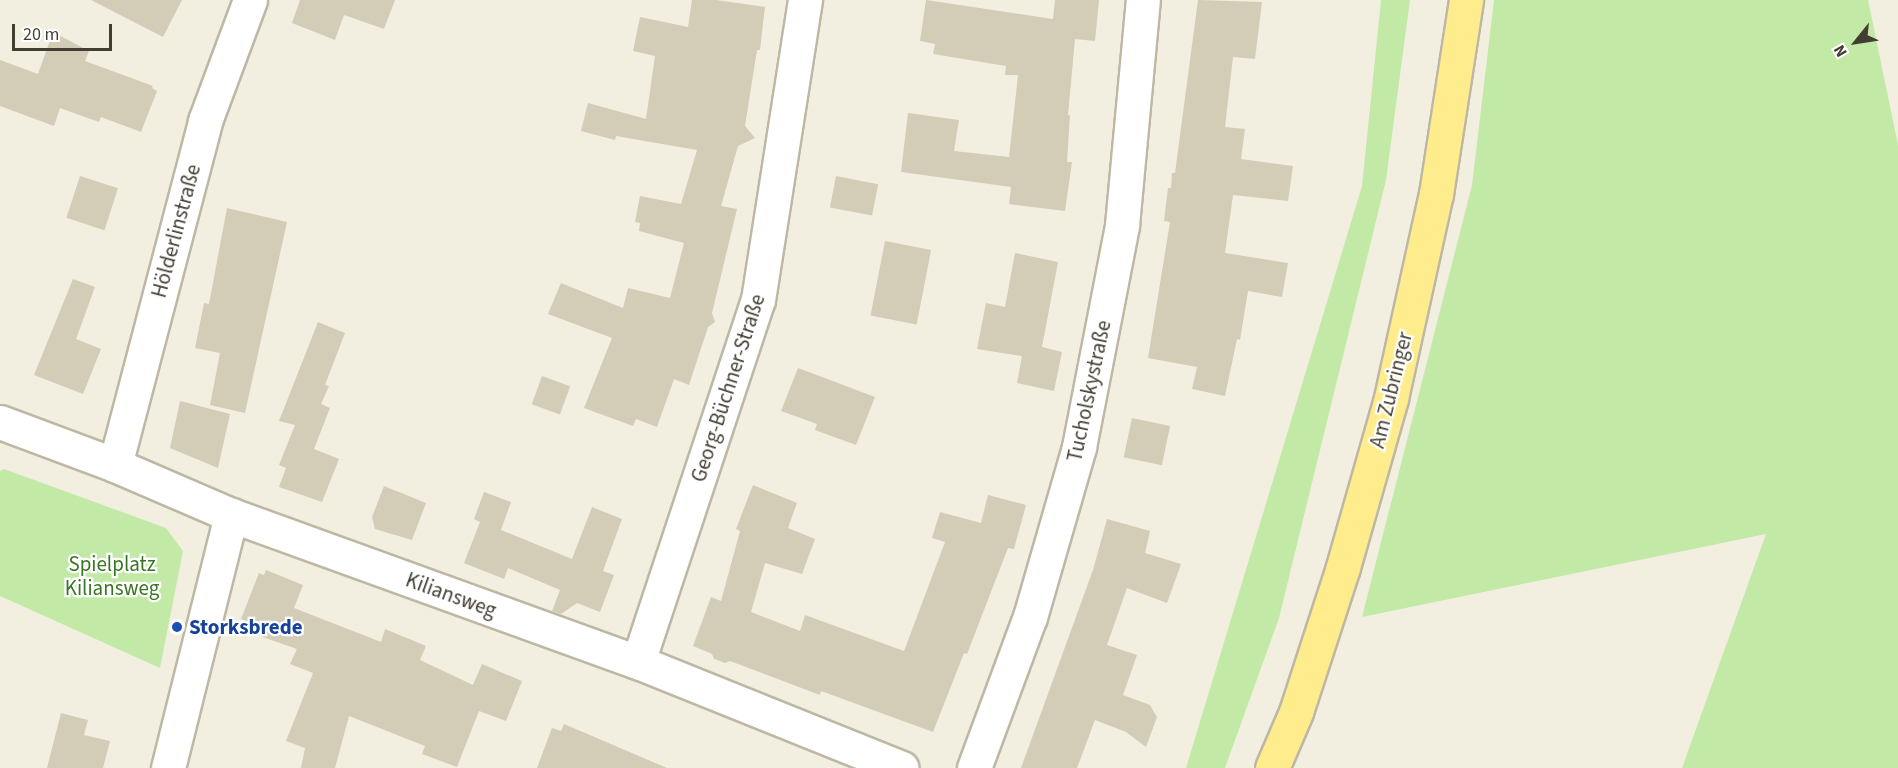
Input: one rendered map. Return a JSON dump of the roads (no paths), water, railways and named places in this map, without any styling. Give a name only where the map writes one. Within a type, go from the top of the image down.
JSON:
[{"type":"main road","name":"Am Zubringer","points":[[1272,768],[1307,679],[1343,567],[1391,398],[1436,194],[1466,0]]},
{"type":"street","name":"Hölderlinstraße","points":[[115,465],[205,121],[250,0]]},
{"type":"street","name":"Georg-Büchner-Straße","points":[[638,662],[758,300],[805,0]]},
{"type":"street","name":"Tucholskystraße","points":[[974,768],[1030,617],[1079,447],[1122,225],[1143,0]]},
{"type":"street","name":"Kiliansweg","points":[[0,422],[115,465],[231,515],[638,662],[837,756],[902,768]]},
{"type":"street","points":[[168,768],[231,515]]},
{"type":"place","name":"Storksbrede","points":[[177,627]]},
{"type":"park label","name":"Spielplatz Kiliansweg","points":[[112,576]]}]
